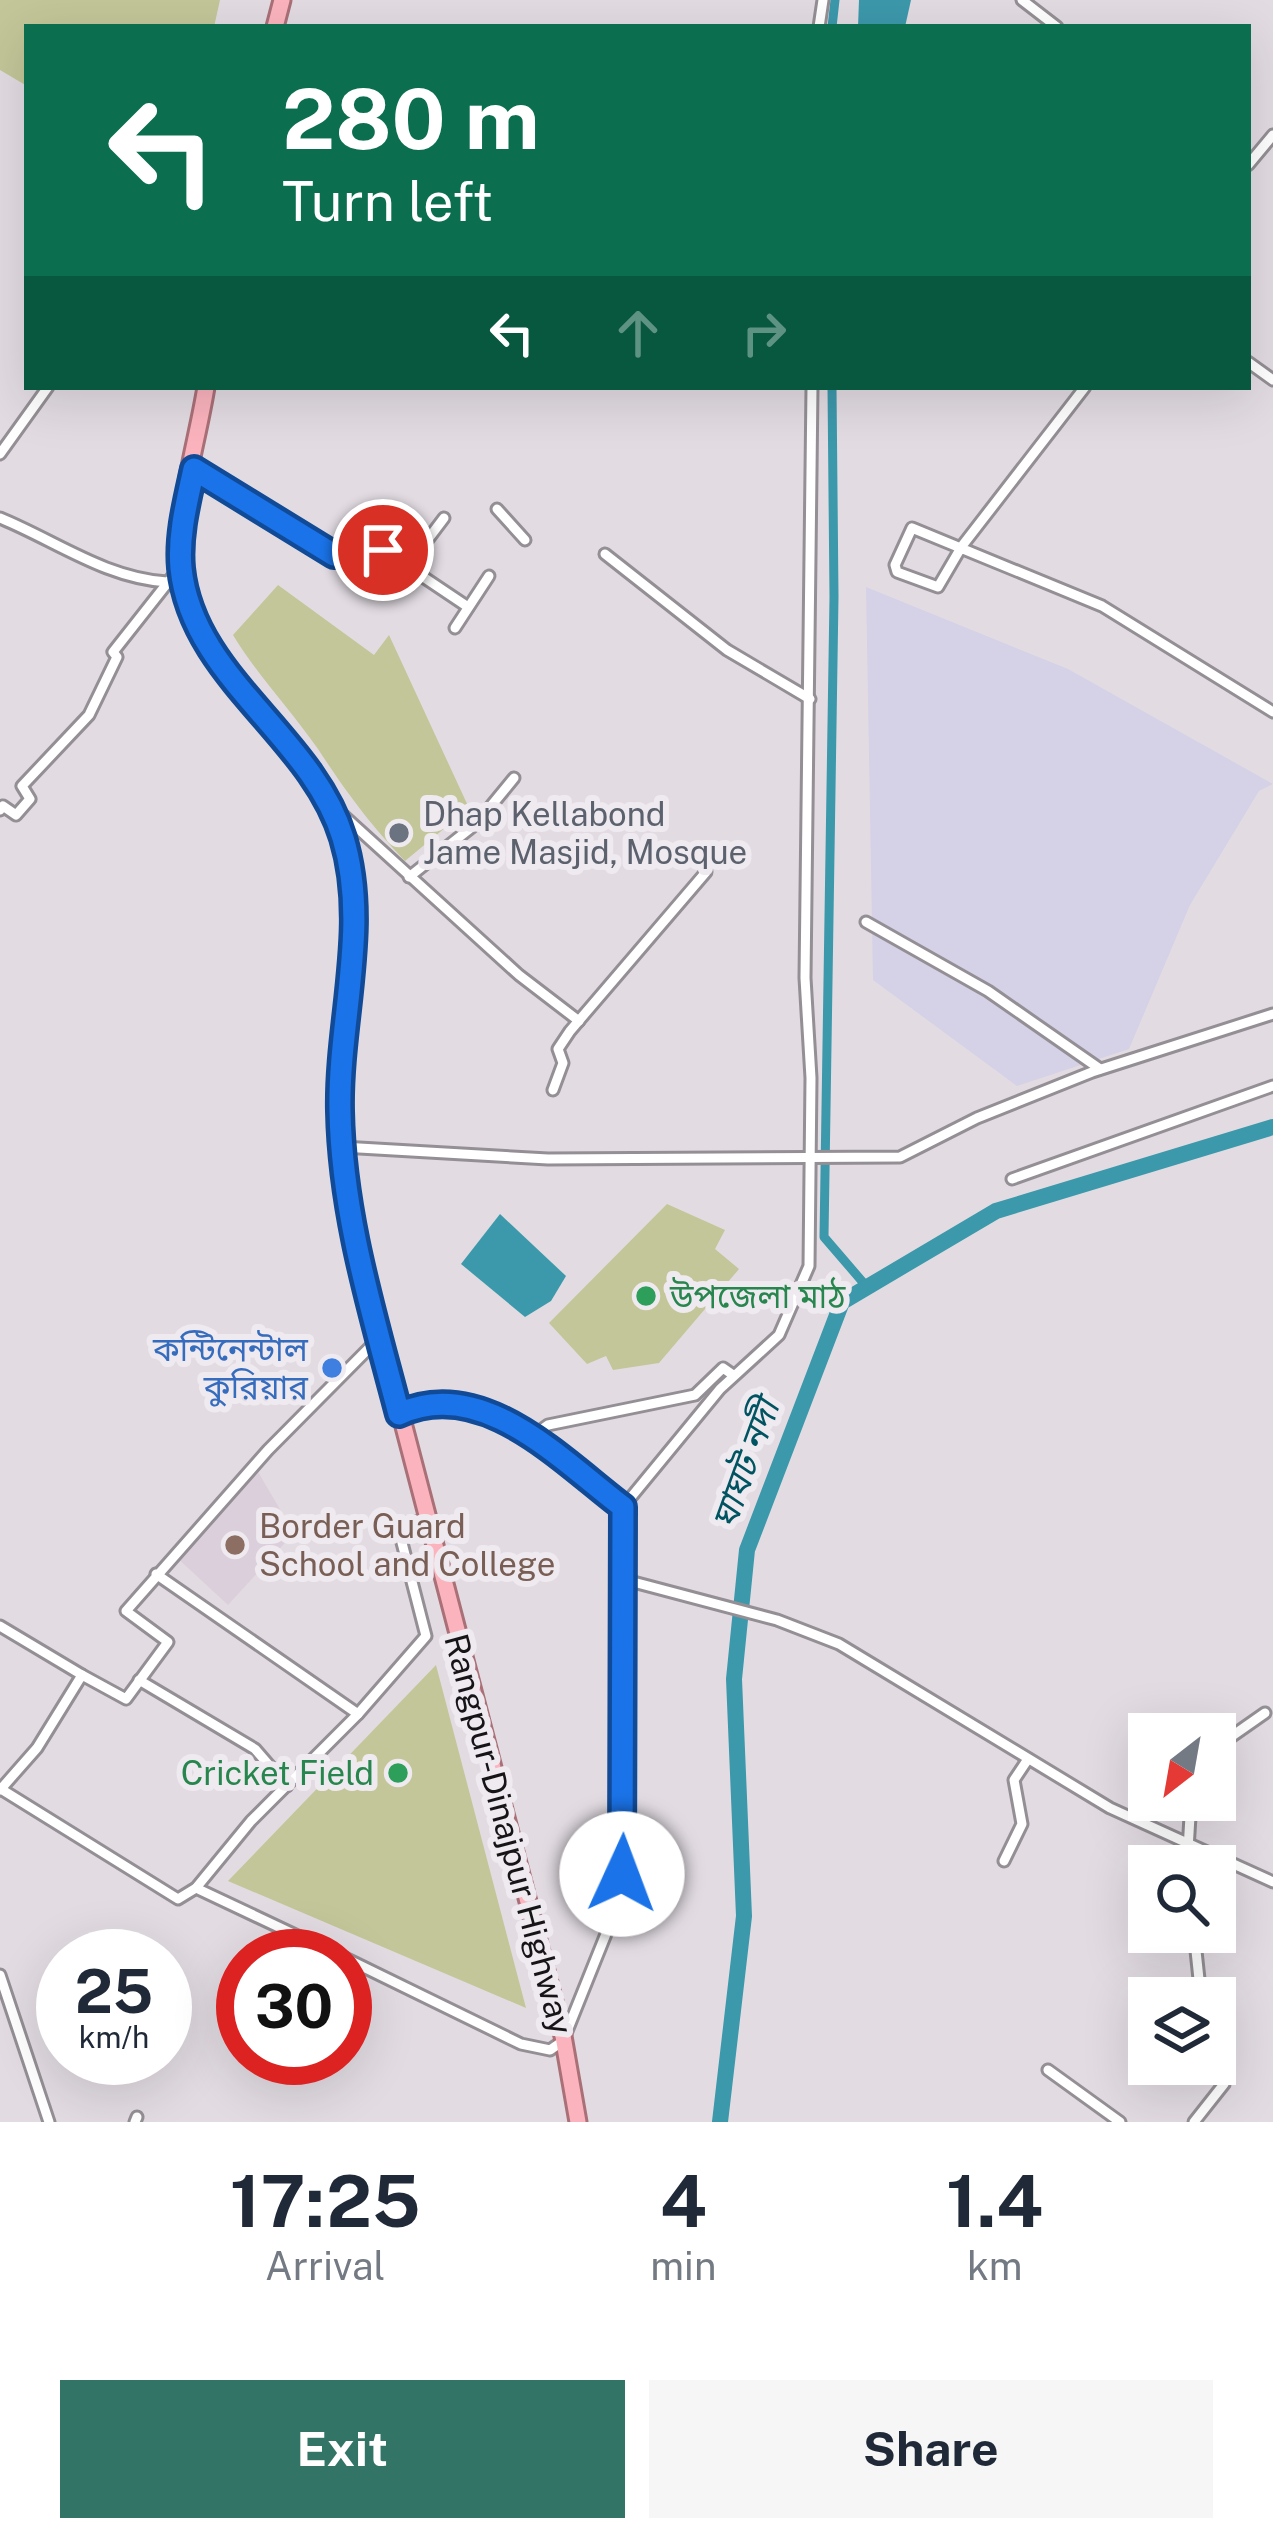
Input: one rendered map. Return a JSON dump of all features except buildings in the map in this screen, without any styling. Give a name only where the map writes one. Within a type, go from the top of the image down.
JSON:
[{"type":"highway","name":"Rangpur-Dinajpur Highway","points":[[206,390],[181,565],[192,614],[212,652],[270,719],[329,802],[352,879],[341,1147],[348,1212],[563,2041],[578,2122]]},
{"type":"street","points":[[1022,0],[1054,24]]},
{"type":"street","points":[[1251,162],[1273,135]]},
{"type":"street","points":[[0,454],[46,390]]},
{"type":"street","points":[[372,1971],[521,2044],[550,2050],[563,2041],[610,1924],[622,1874],[623,1507],[733,1375],[788,1324],[809,1266],[812,390]]},
{"type":"street","points":[[1083,390],[962,546],[934,590],[895,565],[912,528],[962,546],[1102,606],[1273,712]]},
{"type":"street","points":[[194,469],[334,555],[348,557],[378,548],[468,607]]},
{"type":"street","points":[[497,509],[525,540]]},
{"type":"street","points":[[0,518],[91,563],[138,580],[167,582]]},
{"type":"street","points":[[407,567],[444,518]]},
{"type":"street","points":[[605,554],[727,650],[810,699]]},
{"type":"street","points":[[0,810],[3,806],[16,814],[31,799],[22,786],[89,715],[117,657],[113,652],[181,565]]},
{"type":"street","points":[[455,628],[489,576]]},
{"type":"street","points":[[409,877],[477,823],[514,778]]},
{"type":"street","points":[[329,802],[409,877],[579,1021]]},
{"type":"street","points":[[554,1090],[562,1063],[558,1049],[706,872]]},
{"type":"street","points":[[866,922],[988,991],[1101,1069]]},
{"type":"street","points":[[341,1147],[548,1159],[900,1157],[977,1118],[1101,1069],[1273,1014]]},
{"type":"street","points":[[1012,1179],[1273,1086]]},
{"type":"street","points":[[0,1627],[126,1699],[168,1642],[126,1611],[155,1574],[379,1337]]},
{"type":"street","points":[[530,1438],[548,1425],[694,1395],[723,1368],[733,1375]]},
{"type":"street","points":[[399,1414],[419,1405],[492,1412],[623,1507]]},
{"type":"street","points":[[82,1675],[37,1748],[1,1790],[178,1899],[196,1888],[426,1636],[400,1535],[402,1524],[427,1520]]},
{"type":"street","points":[[155,1574],[358,1714]]},
{"type":"street","points":[[622,1579],[777,1620],[839,1644],[1110,1808],[1273,1882]]},
{"type":"street","points":[[140,1680],[255,1749],[287,1786]]},
{"type":"street","points":[[1236,1733],[1264,1713]]},
{"type":"street","points":[[1004,1861],[1022,1824],[1014,1780],[1028,1759]]},
{"type":"street","points":[[1185,1845],[1188,1821]]},
{"type":"street","points":[[196,1888],[283,1929]]},
{"type":"street","points":[[0,1975],[49,2122]]},
{"type":"street","points":[[1048,2071],[1120,2122]]},
{"type":"street","points":[[1194,2122],[1223,2085]]},
{"type":"shaded area","points":[[866,587],[1068,669],[1273,784],[1259,791],[1190,905],[1129,1049],[1017,1086],[873,980]]},
{"type":"shaded area","name":"Border Guard School and College","points":[[257,1470],[294,1533],[228,1605],[175,1556]]},
{"type":"green space","points":[[0,0],[220,0],[215,24],[24,24],[24,84],[0,70]]},
{"type":"green space","points":[[278,585],[374,655],[389,635],[469,808],[405,861],[358,807],[233,635]]},
{"type":"green space","name":"উপজেলা মাঠ","points":[[667,1204],[725,1230],[715,1249],[739,1269],[659,1363],[613,1370],[606,1356],[587,1364],[549,1323]]},
{"type":"green space","name":"Cricket Field","points":[[436,1665],[526,2008],[372,1942],[372,1929],[341,1929],[228,1881]]},
{"type":"water","points":[[859,0],[911,0],[906,24],[858,24]]},
{"type":"water","points":[[500,1214],[566,1276],[551,1301],[525,1317],[461,1264]]},
{"type":"waterway","points":[[832,24],[835,0]]},
{"type":"waterway","points":[[832,390],[834,597],[824,1237],[867,1287]]},
{"type":"waterway","name":"ঘাঘট নদী","points":[[720,2122],[744,1916],[734,1679],[747,1550],[842,1302],[996,1211],[1273,1127]]},
{"type":"place","name":"Dhap Kellabond Jame Masjid, Mosque","points":[[399,833]]},
{"type":"place","name":"উপজেলা মাঠ","points":[[646,1296]]},
{"type":"place","name":"কন্টিনেন্টাল কুরিয়ার","points":[[332,1368]]},
{"type":"place","name":"Border Guard School and College","points":[[235,1545]]},
{"type":"place","name":"Cricket Field","points":[[398,1773]]},
{"type":"route","points":[[383,550],[334,555],[194,469],[181,534],[181,570],[192,614],[212,652],[299,757],[329,802],[344,838],[352,879],[352,944],[341,1147],[348,1212],[399,1414],[419,1405],[492,1412],[623,1507],[622,1874]]}]
